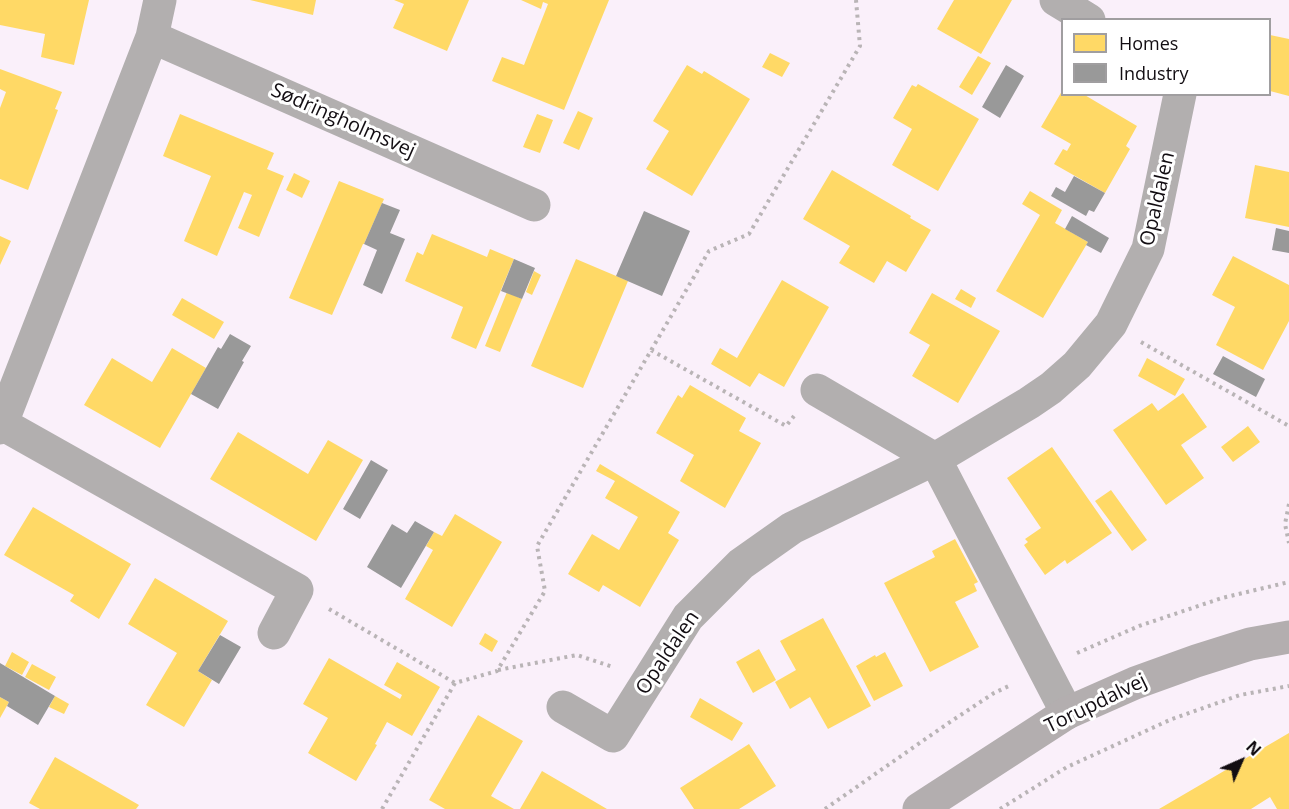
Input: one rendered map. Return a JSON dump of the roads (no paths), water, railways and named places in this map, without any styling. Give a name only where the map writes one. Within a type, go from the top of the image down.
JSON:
[{"type":"street","points":[[160,0],[152,37],[1,426],[297,591],[274,633]]},
{"type":"street","points":[[1056,0],[1086,18]]},
{"type":"street","name":"Sødringholmsvej","points":[[152,37],[534,205]]},
{"type":"street","name":"Opaldalen","points":[[563,707],[613,736],[688,617],[741,564],[792,528],[935,459],[1029,403],[1051,388],[1077,365],[1111,324],[1148,249],[1180,96]]},
{"type":"street","points":[[817,390],[935,459],[1067,713]]},
{"type":"street","name":"Torupdalvej","points":[[919,809],[1067,713],[1135,683],[1196,661],[1250,644],[1289,637]]}]
